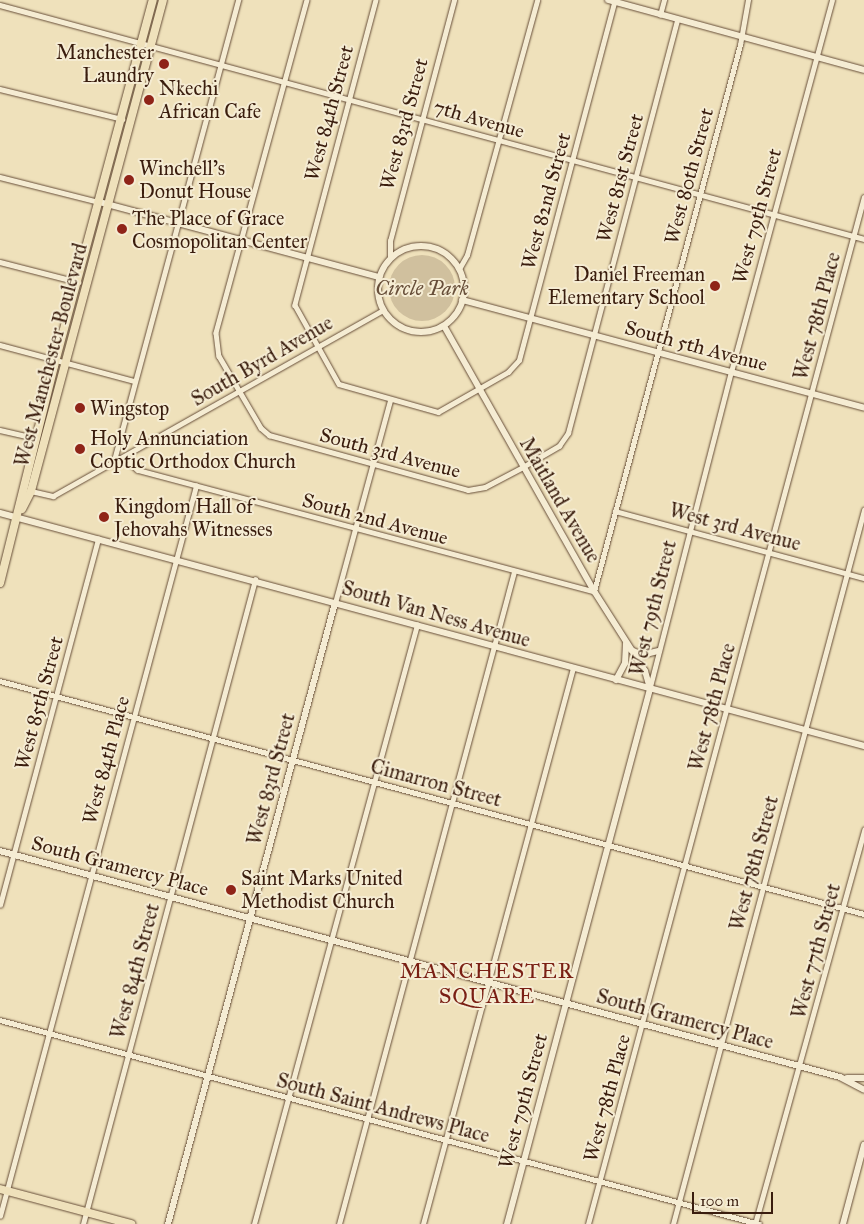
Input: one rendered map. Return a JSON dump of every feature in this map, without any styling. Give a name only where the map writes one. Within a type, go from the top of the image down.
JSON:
[{"type":"main road","name":"West Manchester Boulevard","points":[[27,490],[36,438],[56,360],[153,0]]},
{"type":"main road","name":"West Manchester Boulevard","points":[[0,583],[3,561],[27,490],[64,363],[163,0]]},
{"type":"main road","points":[[3,1190],[131,1224]]},
{"type":"street","points":[[113,464],[238,0]]},
{"type":"street","points":[[239,392],[219,356],[216,343],[241,240],[307,0]]},
{"type":"street","name":"West 84th Street","points":[[376,0],[295,305],[316,347],[339,384],[390,401]]},
{"type":"street","name":"West 83rd Street","points":[[390,258],[390,241],[454,0]]},
{"type":"street","points":[[459,269],[467,255],[537,0]]},
{"type":"street","points":[[660,15],[664,0]]},
{"type":"street","name":"West 80th Street","points":[[594,592],[700,195],[748,0]]},
{"type":"street","name":"West 79th Street","points":[[507,1224],[650,689],[689,530],[832,0]]},
{"type":"street","points":[[611,1],[864,70]]},
{"type":"street","name":"West 82nd Street","points":[[390,401],[438,412],[480,390],[514,367],[531,318],[611,1]]},
{"type":"street","name":"7th Avenue","points":[[0,5],[864,239]]},
{"type":"street","name":"West 81st Street","points":[[523,467],[559,446],[565,438],[677,20]]},
{"type":"street","points":[[0,89],[122,119]]},
{"type":"street","points":[[0,177],[379,277]]},
{"type":"street","name":"West 78th Place","points":[[588,1224],[864,197]]},
{"type":"street","points":[[428,246],[446,254],[459,269],[463,279],[462,300],[456,314],[444,326],[428,332],[410,331],[394,324],[383,310],[377,289],[379,277],[390,258],[408,248],[428,246]]},
{"type":"street","points":[[0,262],[78,282]]},
{"type":"street","name":"South 5th Avenue","points":[[462,300],[864,408]]},
{"type":"street","name":"South Byrd Avenue","points":[[27,490],[53,496],[124,458],[383,310]]},
{"type":"street","name":"Maitland Avenue","points":[[444,326],[594,592],[645,671],[650,689]]},
{"type":"street","points":[[0,345],[134,381]]},
{"type":"street","name":"South 3rd Avenue","points":[[239,392],[261,428],[269,435],[373,465],[468,490],[485,487],[523,467]]},
{"type":"street","name":"West 83rd Street","points":[[168,1224],[390,401]]},
{"type":"street","points":[[0,430],[36,438]]},
{"type":"street","name":"South 2nd Avenue","points":[[124,458],[138,470],[594,592]]},
{"type":"street","name":"West 84th Place","points":[[0,1216],[3,1190],[49,1033],[196,486]]},
{"type":"street","name":"West 78th Street","points":[[673,1224],[864,510]]},
{"type":"street","name":"West 3rd Avenue","points":[[616,511],[847,573]]},
{"type":"street","name":"South Van Ness Avenue","points":[[0,513],[255,580],[494,647],[864,746]]},
{"type":"street","name":"West 85th Street","points":[[0,905],[98,538]]},
{"type":"street","points":[[339,1224],[514,572]]},
{"type":"street","points":[[847,573],[864,578]]},
{"type":"street","name":"West 84th Street","points":[[83,1224],[255,580]]},
{"type":"street","points":[[254,1224],[416,625]]},
{"type":"street","points":[[616,680],[626,660],[627,645],[642,655],[658,651]]},
{"type":"street","points":[[423,1224],[573,668]]},
{"type":"street","name":"Cimarron Street","points":[[0,681],[864,914]]},
{"type":"street","name":"West 77th Street","points":[[756,1224],[801,1066],[864,830]]},
{"type":"street","name":"South Gramercy Place","points":[[0,851],[801,1066],[840,1077],[864,1090]]},
{"type":"street","name":"South Saint Andrews Place","points":[[0,1020],[756,1224]]},
{"type":"street","name":"South Gramercy Place","points":[[840,1077],[864,1078]]},
{"type":"street","points":[[843,1224],[864,1145]]},
{"type":"green space","name":"Circle Park","points":[[422,255],[435,258],[445,265],[452,275],[455,288],[452,301],[445,311],[435,318],[422,321],[409,318],[399,311],[392,301],[389,288],[392,275],[399,265],[409,258]]},
{"type":"place","name":"Manchester Laundry","points":[[164,64]]},
{"type":"place","name":"Nkechi African Cafe","points":[[149,100]]},
{"type":"place","name":"Winchell's Donut House","points":[[129,180]]},
{"type":"place","name":"The Place of Grace Cosmopolitan Center","points":[[122,229]]},
{"type":"place","name":"Daniel Freeman Elementary School","points":[[715,286]]},
{"type":"place","name":"Wingstop","points":[[80,408]]},
{"type":"place","name":"Holy Annunciation Coptic Orthodox Church","points":[[80,449]]},
{"type":"place","name":"Kingdom Hall of Jehovahs Witnesses","points":[[104,517]]},
{"type":"place","name":"Saint Marks United Methodist Church","points":[[231,890]]},
{"type":"district","name":"MANCHESTER SQUARE","points":[[487,982]]}]
